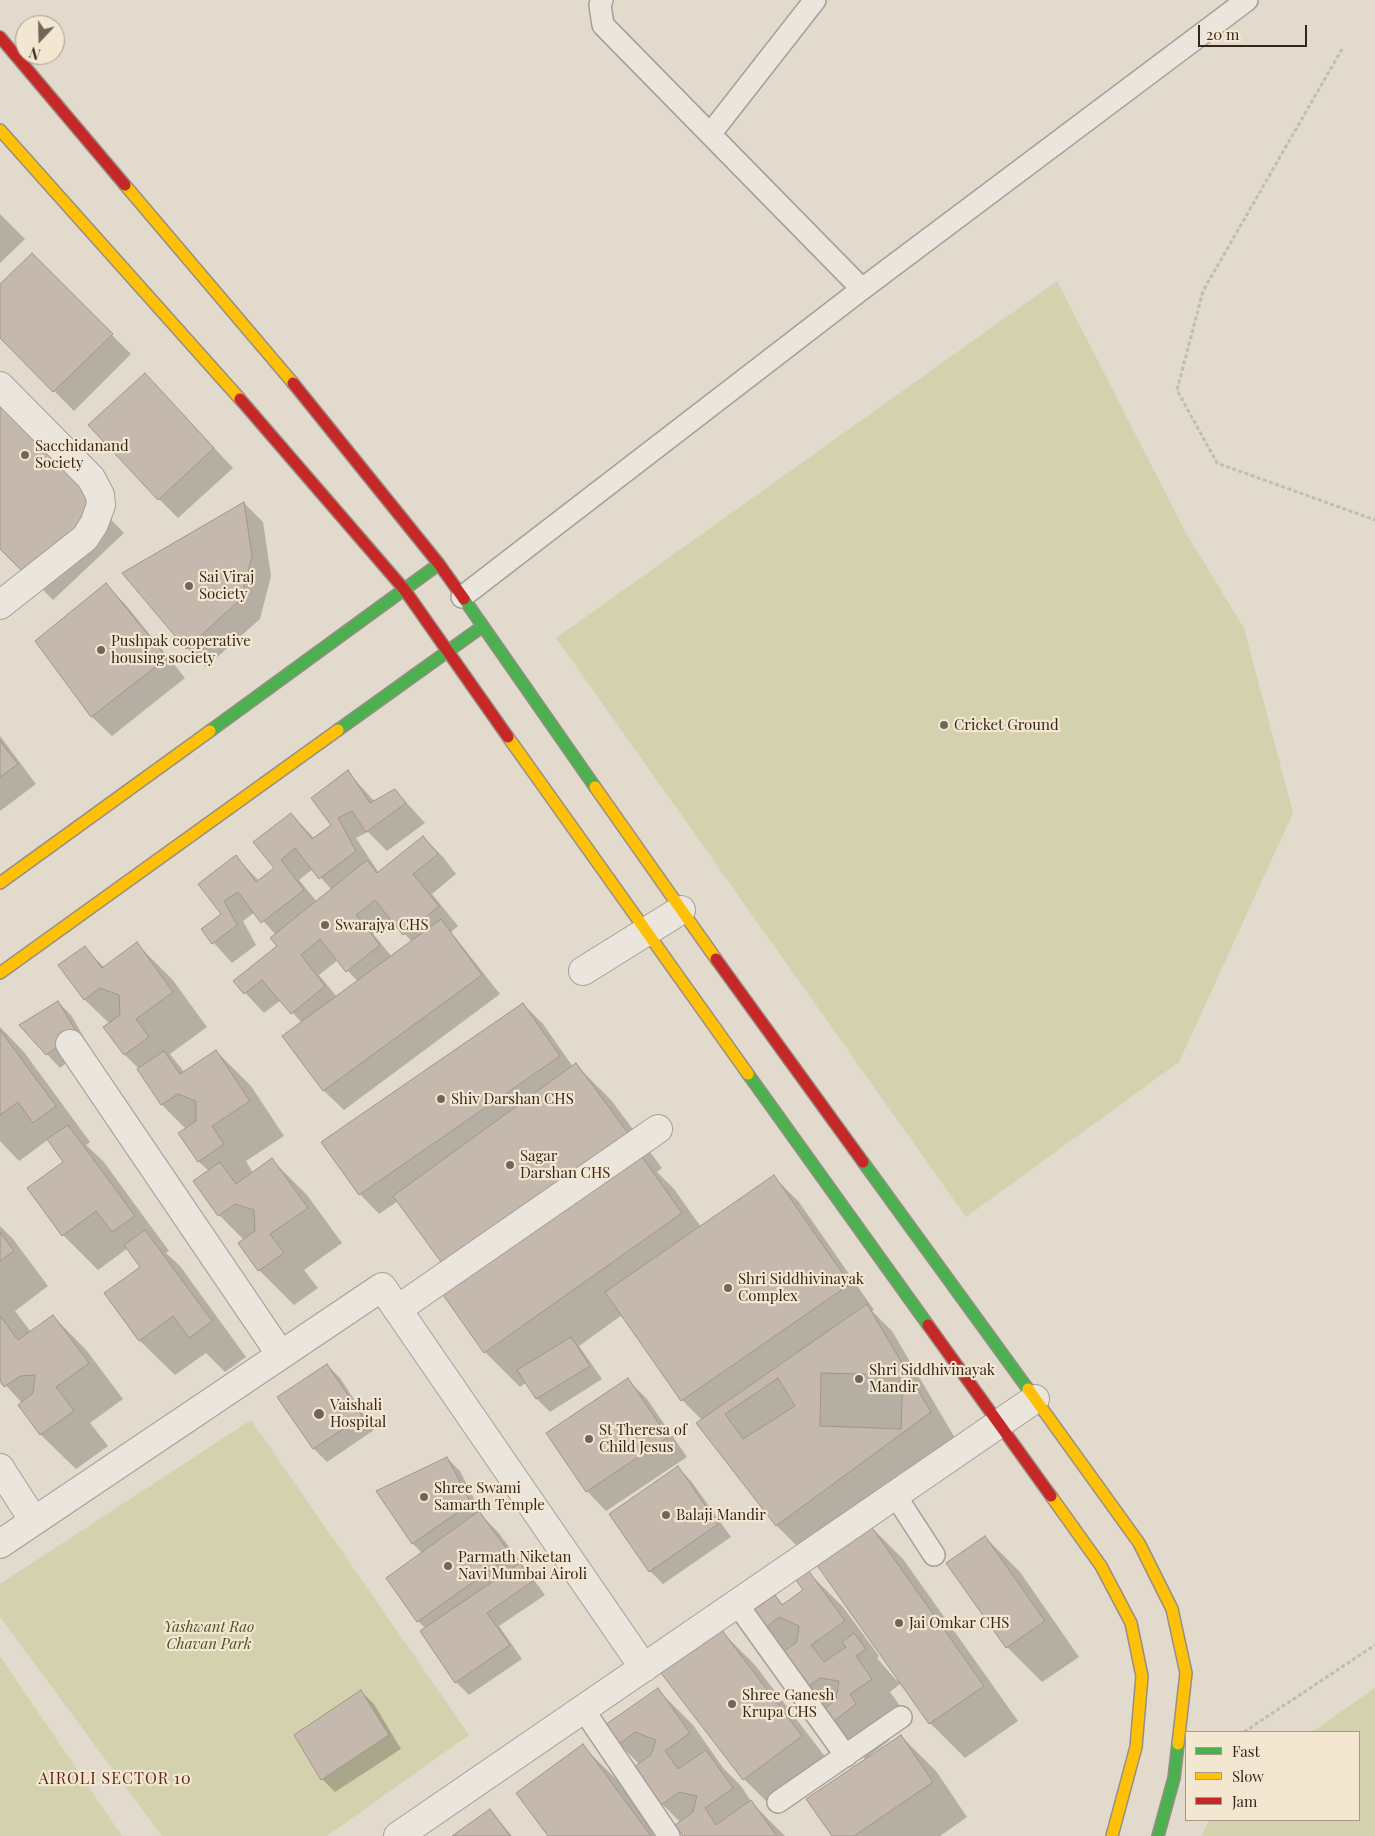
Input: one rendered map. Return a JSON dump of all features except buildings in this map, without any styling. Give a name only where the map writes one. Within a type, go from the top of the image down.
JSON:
[{"type":"street","points":[[0,37],[308,402],[438,564],[681,910],[1139,1544],[1172,1609],[1186,1673],[1174,1778],[1158,1836]]},
{"type":"street","points":[[0,130],[268,430],[404,590],[646,933],[1101,1566],[1131,1623],[1142,1676],[1136,1747],[1112,1836]]},
{"type":"street","points":[[0,386],[91,478],[100,495],[101,505],[94,524],[85,538],[0,606]]},
{"type":"street","points":[[0,883],[438,564]]},
{"type":"street","points":[[0,973],[482,626]]},
{"type":"street","points":[[584,971],[681,910]]},
{"type":"street","points":[[70,1044],[281,1355]]},
{"type":"street","points":[[398,1310],[658,1129]]},
{"type":"street","points":[[0,1544],[382,1287],[644,1668]]},
{"type":"street","points":[[398,1836],[1035,1399]]},
{"type":"street","points":[[0,1468],[34,1521]]},
{"type":"lane","points":[[602,0],[600,5],[603,25],[862,289]]},
{"type":"lane","points":[[711,133],[815,0]]},
{"type":"lane","points":[[462,597],[862,289],[1246,0]]},
{"type":"lane","points":[[895,1495],[934,1555]]},
{"type":"lane","points":[[737,1604],[846,1756]]},
{"type":"lane","points":[[583,1709],[668,1836]]},
{"type":"lane","points":[[778,1802],[901,1717]]},
{"type":"path","points":[[1342,49],[1203,291],[1177,390],[1217,463],[1375,520]]},
{"type":"path","points":[[1246,1731],[1375,1645]]},
{"type":"green space","name":"Cricket Ground","points":[[1057,281],[1186,533],[1244,628],[1293,813],[1179,1062],[966,1217],[556,638]]},
{"type":"green space","name":"Yashwant Rao Chavan Park","points":[[251,1420],[469,1735],[327,1836],[162,1836],[0,1617],[0,1584]]},
{"type":"green space","points":[[0,1656],[122,1836],[0,1836]]},
{"type":"green space","points":[[1375,1688],[1375,1836],[1202,1836],[1209,1821],[1360,1821],[1360,1731],[1313,1731]]},
{"type":"traffic: fast","points":[[210,731],[439,564]]},
{"type":"traffic: fast","points":[[464,599],[595,787]]},
{"type":"traffic: fast","points":[[338,730],[483,626]]},
{"type":"traffic: fast","points":[[748,1074],[928,1325]]},
{"type":"traffic: fast","points":[[863,1162],[1028,1389]]},
{"type":"traffic: fast","points":[[1158,1836],[1174,1778],[1178,1744]]},
{"type":"traffic: slow","points":[[0,130],[240,399]]},
{"type":"traffic: slow","points":[[125,185],[293,383]]},
{"type":"traffic: slow","points":[[0,973],[338,730]]},
{"type":"traffic: slow","points":[[0,883],[210,731]]},
{"type":"traffic: slow","points":[[508,737],[748,1074]]},
{"type":"traffic: slow","points":[[595,787],[716,959]]},
{"type":"traffic: slow","points":[[1028,1389],[1139,1543],[1172,1609],[1186,1673],[1178,1744]]},
{"type":"traffic: slow","points":[[1051,1496],[1101,1566],[1131,1623],[1142,1676],[1136,1747],[1112,1836]]},
{"type":"traffic: jam","points":[[0,37],[125,185]]},
{"type":"traffic: jam","points":[[293,383],[439,564],[464,599]]},
{"type":"traffic: jam","points":[[240,399],[404,589],[508,737]]},
{"type":"traffic: jam","points":[[716,959],[863,1162]]},
{"type":"traffic: jam","points":[[928,1325],[1051,1496]]},
{"type":"place","name":"Sacchidanand Society","points":[[25,455]]},
{"type":"place","name":"Sai Viraj Society","points":[[189,586]]},
{"type":"place","name":"Pushpak cooperative housing society","points":[[101,650]]},
{"type":"place","name":"Cricket Ground","points":[[944,725]]},
{"type":"place","name":"Swarajya CHS","points":[[325,925]]},
{"type":"place","name":"Shiv Darshan CHS","points":[[441,1099]]},
{"type":"place","name":"Sagar Darshan CHS","points":[[510,1165]]},
{"type":"place","name":"Shri Siddhivinayak Complex","points":[[728,1288]]},
{"type":"place","name":"Shri Siddhivinayak Mandir","points":[[859,1379]]},
{"type":"place","name":"Vaishali Hospital","points":[[319,1414]]},
{"type":"place","name":"St Theresa of Child Jesus","points":[[589,1439]]},
{"type":"place","name":"Shree Swami Samarth Temple","points":[[424,1497]]},
{"type":"place","name":"Balaji Mandir","points":[[666,1515]]},
{"type":"place","name":"Parmath Niketan Navi Mumbai Airoli","points":[[448,1566]]},
{"type":"place","name":"Jai Omkar CHS","points":[[899,1623]]},
{"type":"place","name":"Shree Ganesh Krupa CHS","points":[[732,1704]]},
{"type":"district","name":"AIROLI SECTOR 10","points":[[115,1779]]}]
